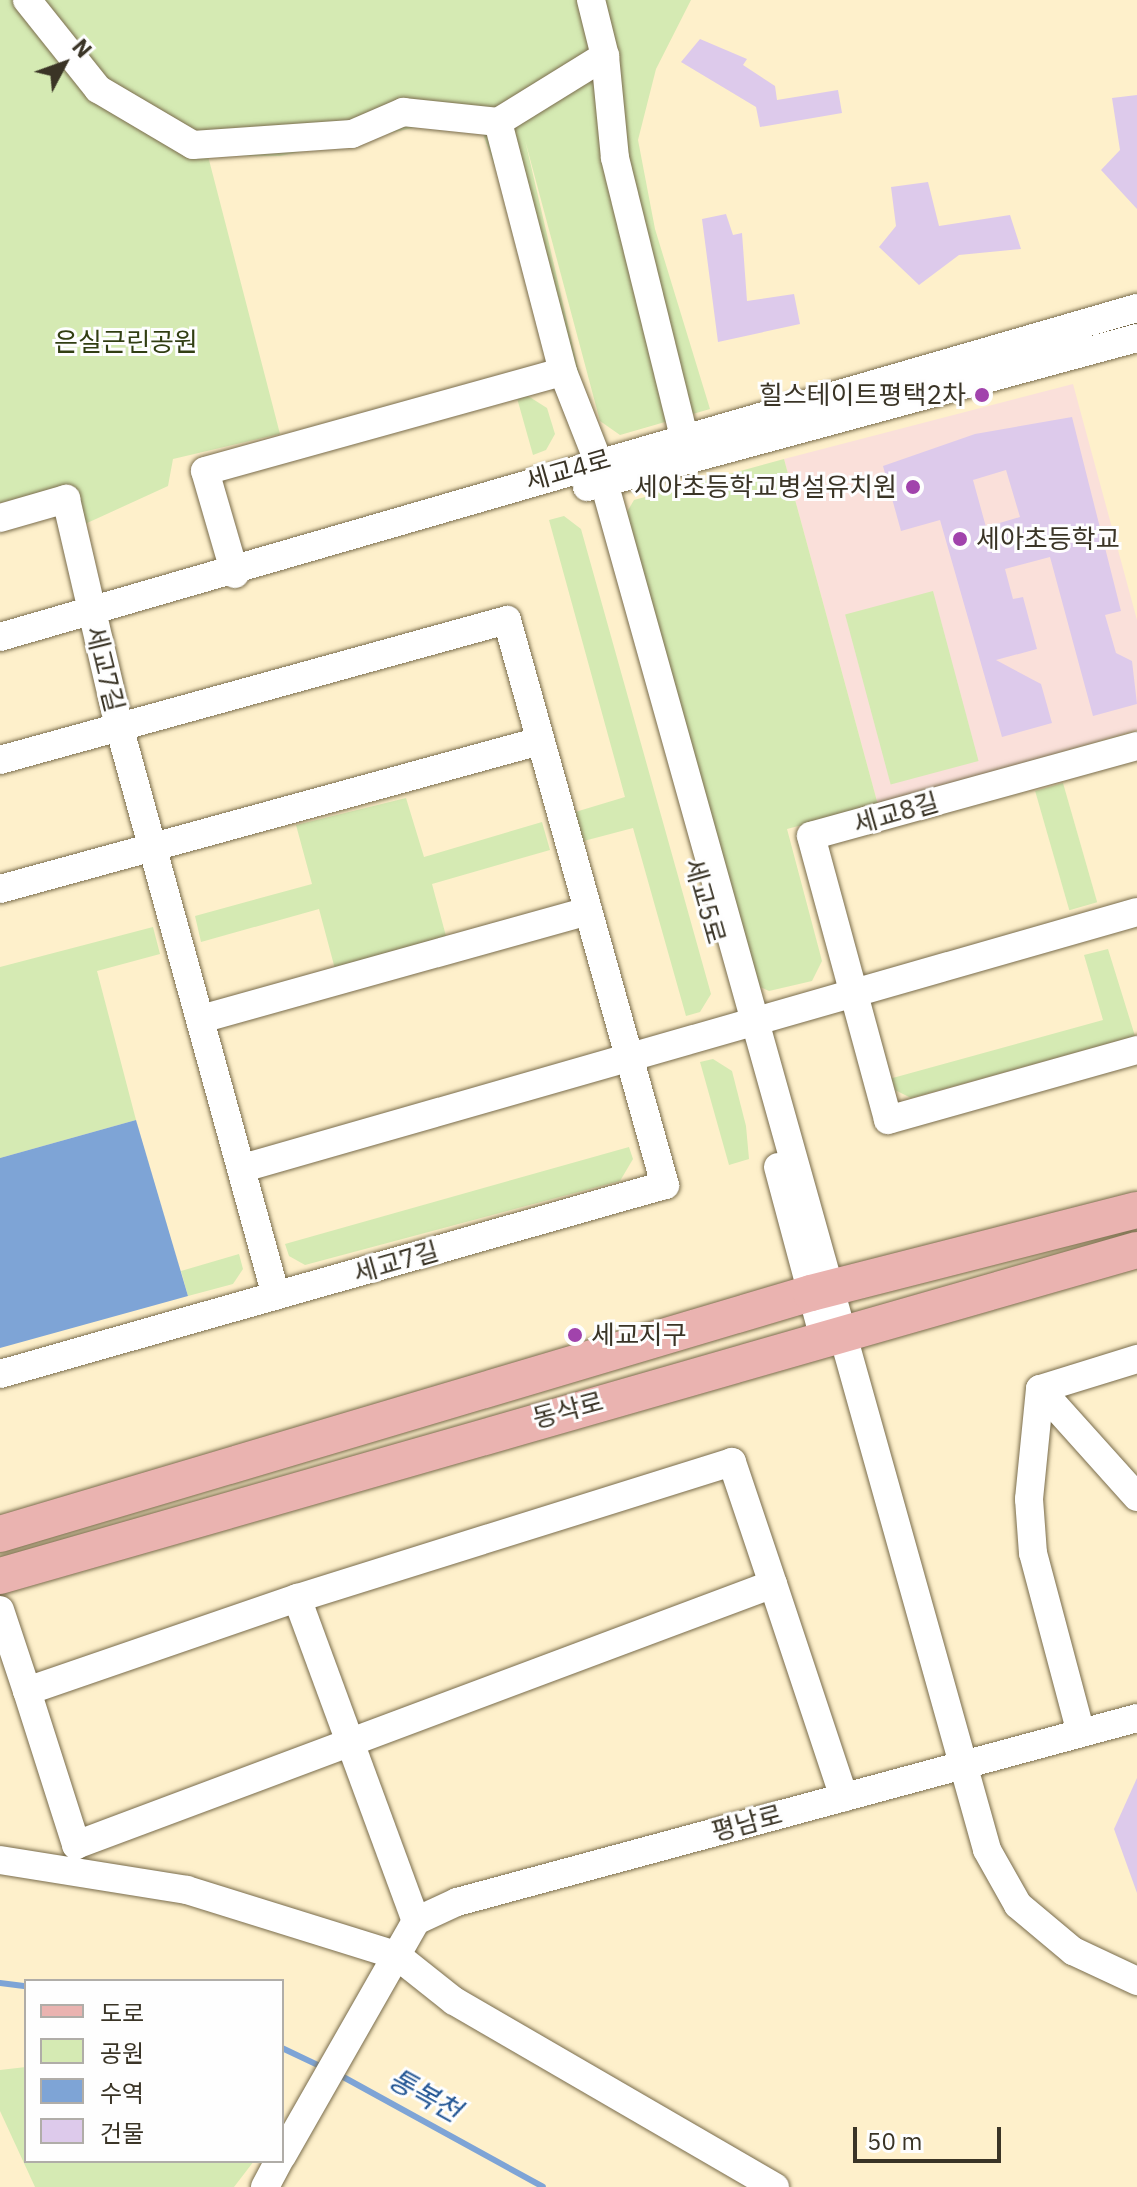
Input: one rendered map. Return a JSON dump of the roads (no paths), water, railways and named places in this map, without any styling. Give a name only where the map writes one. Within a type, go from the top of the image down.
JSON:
[{"type":"main road","name":"동삭로","points":[[0,1534],[822,1290],[1137,1210]]},
{"type":"main road","name":"동삭로","points":[[0,1576],[1137,1250]]},
{"type":"street","points":[[27,0],[98,89],[193,145],[352,134],[403,112],[498,122],[605,56]]},
{"type":"street","points":[[591,0],[605,56],[615,158],[684,437]]},
{"type":"street","name":"세교5로","points":[[498,122],[563,372],[834,1335],[987,1850],[1018,1905],[1073,1951],[1137,1981]]},
{"type":"street","name":"세교4로","points":[[592,474],[684,437],[1137,308]]},
{"type":"street","name":"세교4로","points":[[0,637],[592,474],[1137,338]]},
{"type":"street","points":[[235,574],[205,471],[563,372]]},
{"type":"street","name":"세교7길","points":[[0,518],[66,499],[119,726],[276,1296]]},
{"type":"street","name":"세교7길","points":[[0,760],[507,620],[665,1185],[0,1374]]},
{"type":"street","points":[[0,889],[540,741]]},
{"type":"street","name":"세교8길","points":[[1137,746],[811,836],[888,1120],[1137,1050]]},
{"type":"street","points":[[201,1019],[588,911]]},
{"type":"street","points":[[243,1168],[1137,912]]},
{"type":"street","points":[[1040,1389],[1137,1359]]},
{"type":"street","points":[[1040,1389],[1137,1497]]},
{"type":"street","points":[[1040,1389],[1029,1499],[1033,1553],[1081,1733]]},
{"type":"street","points":[[27,1691],[297,1598],[732,1462],[844,1797]]},
{"type":"street","points":[[0,1610],[76,1845],[351,1739],[773,1584]]},
{"type":"street","points":[[284,2154],[416,1921],[297,1598]]},
{"type":"street","name":"평남로","points":[[416,1921],[457,1902],[1137,1718]]},
{"type":"street","points":[[0,1860],[187,1890],[392,1963],[775,2187]]},
{"type":"street","points":[[265,2187],[279,2163]]},
{"type":"water","points":[[136,1120],[188,1296],[0,1348],[0,1158]]},
{"type":"waterway","name":"통복천","points":[[0,1983],[24,1986]]},
{"type":"waterway","name":"통복천","points":[[284,2049],[322,2067]]},
{"type":"waterway","name":"통복천","points":[[336,2073],[543,2187]]},
{"type":"place","name":"힐스테이트평택2차","points":[[982,395]]},
{"type":"place","name":"세아초등학교병설유치원","points":[[913,487]]},
{"type":"place","name":"세아초등학교","points":[[960,539]]},
{"type":"place","name":"세교지구","points":[[575,1335]]},
{"type":"park label","name":"은실근린공원","points":[[126,342]]}]
